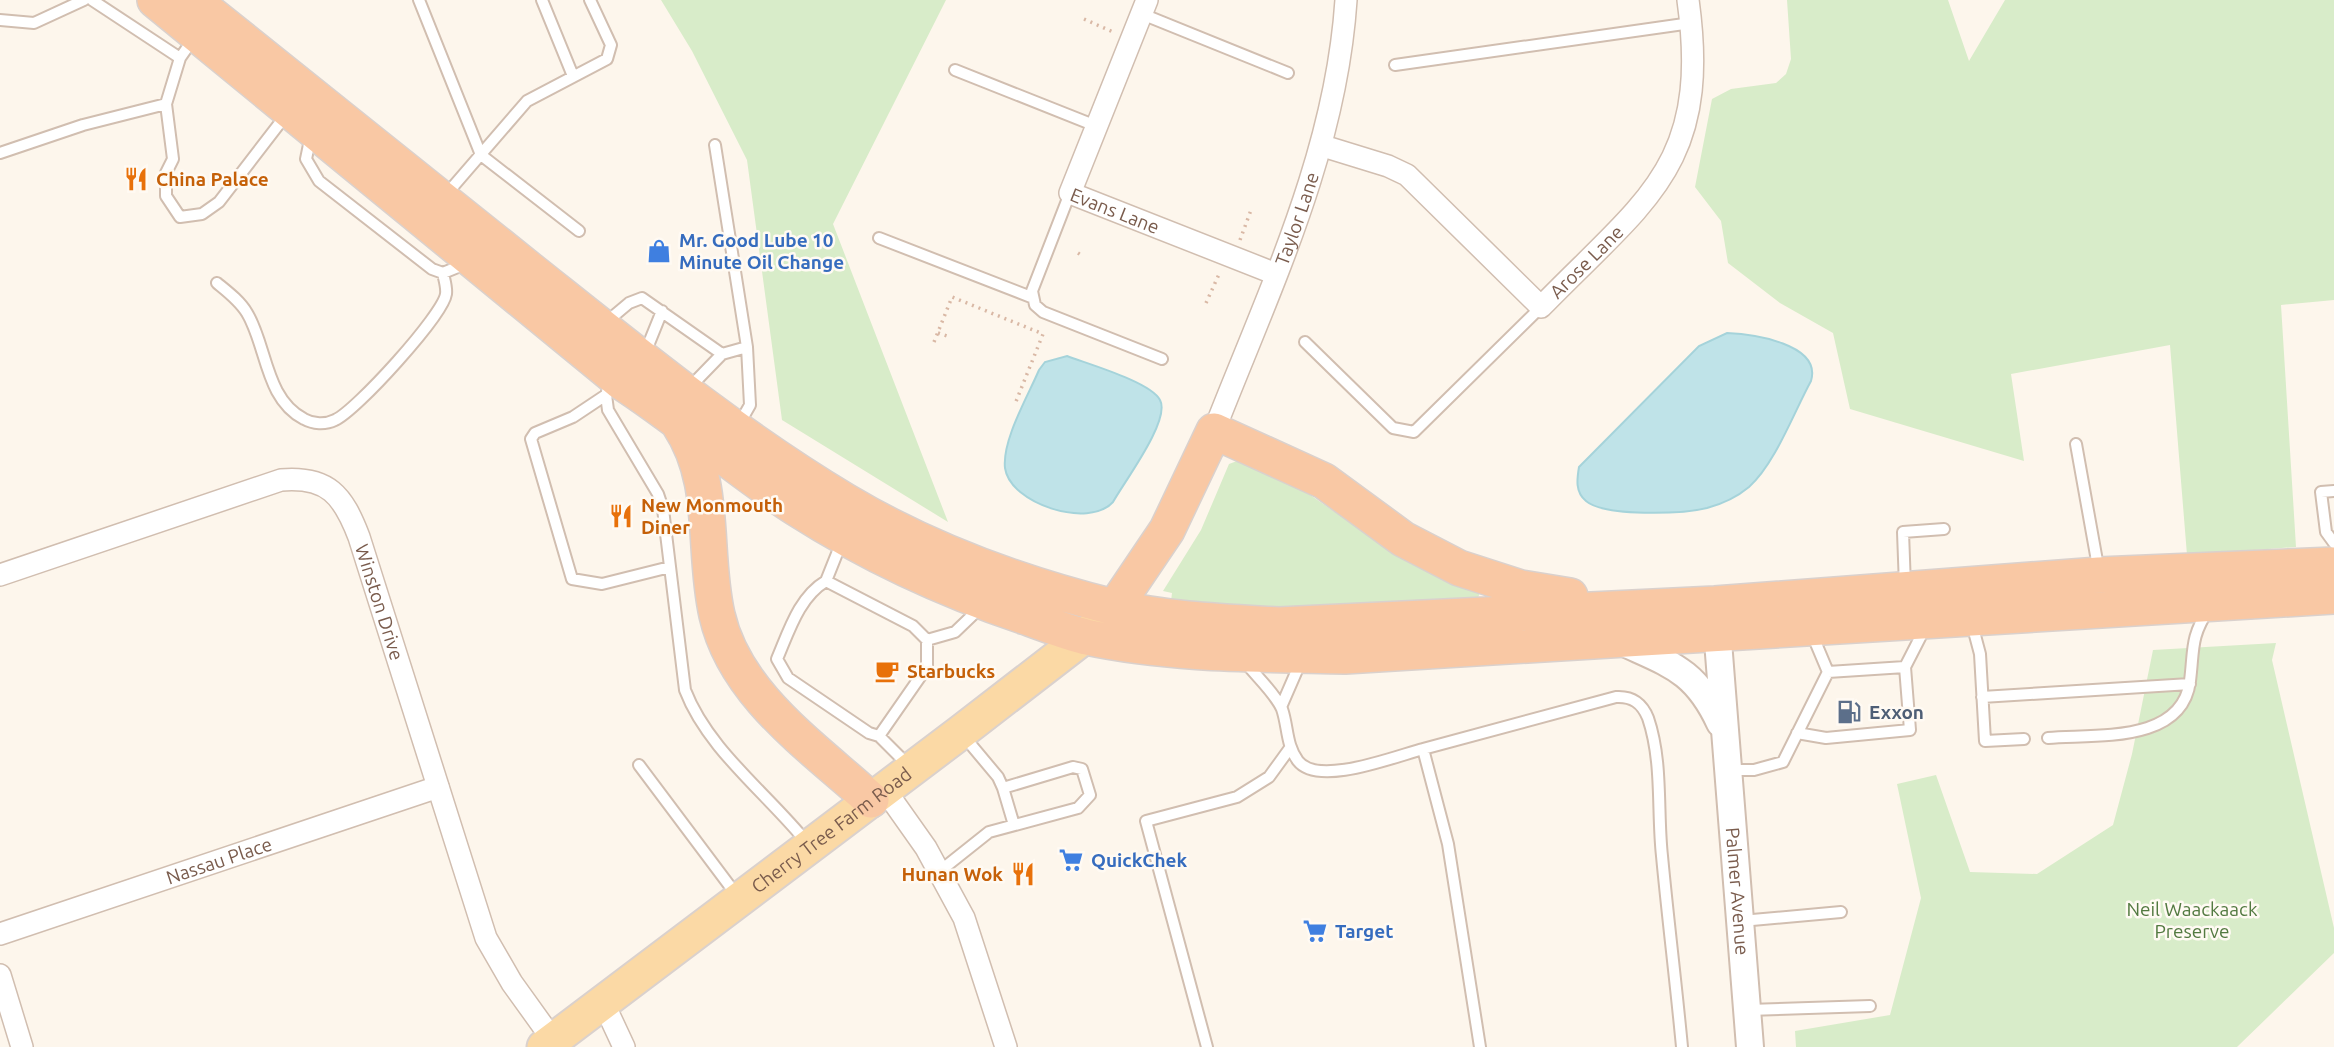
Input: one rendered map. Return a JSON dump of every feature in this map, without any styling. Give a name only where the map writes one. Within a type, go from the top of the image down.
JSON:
[{"type":"highway","points":[[155,0],[301,120],[458,267],[620,376],[737,429],[846,502],[915,537],[1026,581],[1115,607],[1226,622],[1279,625],[1643,607]]},
{"type":"highway","points":[[190,31],[442,199],[601,326],[620,376]]},
{"type":"highway","points":[[679,403],[795,507],[885,559],[986,604],[1084,636],[1128,644],[1239,654],[1303,655],[1620,641],[1717,619],[1905,588],[2099,575],[2334,565]]},
{"type":"highway","points":[[679,403],[703,476],[714,600],[720,629],[730,654],[758,695],[878,795]]},
{"type":"highway","points":[[1115,607],[1167,530],[1214,431],[1324,481],[1404,540],[1459,568],[1521,588],[1717,619],[1810,628],[2334,596]]},
{"type":"main road","name":"Cherry Tree Farm Road","points":[[549,1043],[961,732],[1084,636],[1115,607]]},
{"type":"street","name":"Taylor Lane","points":[[1214,431],[1276,274],[1322,146],[1340,62],[1346,0]]},
{"type":"street","name":"Arose Lane","points":[[1322,146],[1388,166],[1407,175],[1541,307],[1658,187],[1673,162],[1692,102],[1695,65],[1688,0]]},
{"type":"street","name":"Evans Lane","points":[[1144,7],[1070,193],[1276,274]]},
{"type":"street","name":"Winston Drive","points":[[0,575],[281,480],[312,480],[330,489],[343,500],[359,537],[486,939],[549,1043]]},
{"type":"street","name":"Palmer Avenue","points":[[1717,619],[1750,1047]]},
{"type":"street","name":"Palmer Avenue","points":[[1620,641],[1689,676],[1707,697],[1726,735]]},
{"type":"street","name":"Nassau Place","points":[[0,934],[438,787]]},
{"type":"street","points":[[878,795],[940,871],[976,948],[1006,1047]]},
{"type":"street","points":[[0,975],[22,1047]]},
{"type":"street","points":[[603,1002],[624,1047]]},
{"type":"lane","points":[[0,20],[34,23],[84,0]]},
{"type":"lane","points":[[92,0],[190,31],[166,103],[173,159],[166,173],[166,196],[180,217],[202,214],[219,202],[301,120]]},
{"type":"lane","points":[[419,0],[481,155],[579,232]]},
{"type":"lane","points":[[542,0],[573,76]]},
{"type":"lane","points":[[442,199],[527,101],[607,59],[611,52],[606,31],[590,0]]},
{"type":"lane","points":[[1144,7],[1288,73]]},
{"type":"lane","points":[[1395,65],[1692,23]]},
{"type":"lane","points":[[955,70],[1096,126]]},
{"type":"lane","points":[[0,153],[83,125],[166,103]]},
{"type":"lane","points":[[715,145],[747,346],[750,405],[737,429]]},
{"type":"lane","points":[[1031,297],[1070,193]]},
{"type":"lane","points":[[880,238],[1031,297],[1043,312],[1162,359]]},
{"type":"lane","points":[[217,283],[246,311],[270,377],[280,394],[304,419],[320,424],[333,421],[356,405],[418,335],[443,304],[458,267]]},
{"type":"lane","points":[[601,326],[629,303],[642,298],[722,354]]},
{"type":"lane","points":[[1305,342],[1393,428],[1414,432],[1541,307]]},
{"type":"lane","points":[[662,311],[620,376],[608,410],[661,501],[685,690],[693,711],[712,740],[779,807],[810,846]]},
{"type":"lane","points":[[679,403],[722,354],[747,346]]},
{"type":"lane","points":[[620,376],[573,417],[535,433],[531,439],[572,579],[602,584],[670,567]]},
{"type":"lane","points":[[2076,444],[2099,575]]},
{"type":"lane","points":[[2334,491],[2321,492],[2326,532],[2334,543]]},
{"type":"lane","points":[[1905,588],[1903,532],[1944,529]]},
{"type":"lane","points":[[844,535],[826,580],[813,589],[795,617],[776,659],[788,678],[869,733],[879,736],[912,769]]},
{"type":"lane","points":[[826,580],[913,626],[927,640],[928,667],[879,736]]},
{"type":"lane","points":[[2048,738],[2154,729],[2173,717],[2190,684],[2192,640],[2208,610],[2217,602]]},
{"type":"lane","points":[[927,640],[955,632],[986,604]]},
{"type":"lane","points":[[1971,618],[1980,653],[1985,741],[2024,739]]},
{"type":"lane","points":[[1797,733],[1826,738],[1910,730],[1905,667],[1928,620]]},
{"type":"lane","points":[[1729,770],[1754,770],[1783,762],[1828,673],[1810,628]]},
{"type":"lane","points":[[1239,654],[1281,707],[1290,748],[1303,766],[1323,772],[1423,749],[1616,697],[1625,696],[1639,704],[1647,718],[1655,745],[1662,856],[1682,1047]]},
{"type":"lane","points":[[1281,707],[1303,655]]},
{"type":"lane","points":[[1828,673],[1905,667]]},
{"type":"lane","points":[[1982,697],[2190,684]]},
{"type":"lane","points":[[961,732],[998,777],[1014,825]]},
{"type":"lane","points":[[1207,1047],[1146,821],[1237,797],[1269,777],[1290,748]]},
{"type":"lane","points":[[1423,749],[1448,844],[1479,1047]]},
{"type":"lane","points":[[639,765],[740,899]]},
{"type":"lane","points":[[940,871],[978,838],[1077,808],[1087,802],[1090,795],[1082,769],[1073,767],[1003,788]]},
{"type":"lane","points":[[1741,921],[1841,912]]},
{"type":"lane","points":[[1748,1010],[1870,1006]]},
{"type":"path","points":[[1084,19],[1118,34]]},
{"type":"path","points":[[1238,245],[1251,210]]},
{"type":"path","points":[[1206,303],[1221,270]]},
{"type":"path","points":[[934,342],[952,297],[1043,334],[1015,404]]},
{"type":"path","points":[[937,333],[947,337]]},
{"type":"green space","points":[[661,0],[946,0],[833,224],[948,522],[782,420],[747,160],[692,51]]},
{"type":"green space","points":[[1787,0],[1948,0],[1969,61],[2005,0],[2334,0],[2334,300],[2281,305],[2296,547],[2187,555],[2170,345],[2011,374],[2024,461],[1850,409],[1833,333],[1780,303],[1728,263],[1721,221],[1695,187],[1712,99],[1731,89],[1776,83],[1786,74],[1791,59]]},
{"type":"green space","points":[[1237,461],[1303,490],[1390,550],[1480,592],[1478,598],[1274,609],[1171,601],[1172,593],[1163,591],[1201,530],[1229,464]]},
{"type":"green space","name":"Neil Waackaack Preserve","points":[[2276,643],[2272,660],[2334,928],[2334,953],[2237,1047],[1796,1047],[1795,1031],[1890,1015],[1921,898],[1897,784],[1936,775],[1970,872],[2037,874],[2113,825],[2132,754],[2153,650]]},
{"type":"water","points":[[1727,333],[1783,344],[1806,358],[1812,368],[1811,381],[1776,452],[1758,477],[1744,491],[1729,500],[1695,510],[1626,512],[1609,510],[1586,501],[1578,489],[1579,467],[1699,346]]},
{"type":"water","points":[[1067,356],[1118,374],[1145,387],[1160,400],[1162,409],[1153,436],[1113,502],[1102,510],[1087,513],[1070,513],[1035,502],[1010,481],[1005,468],[1007,445],[1039,370],[1045,362]]},
{"type":"place","name":"China Palace","points":[[136,179]]},
{"type":"place","name":"Mr. Good Lube 10 Minute Oil Change","points":[[659,251]]},
{"type":"place","name":"New Monmouth Diner","points":[[621,516]]},
{"type":"place","name":"Starbucks","points":[[887,671]]},
{"type":"place","name":"Exxon","points":[[1849,712]]},
{"type":"place","name":"QuickChek","points":[[1071,860]]},
{"type":"place","name":"Hunan Wok","points":[[1023,874]]},
{"type":"place","name":"Target","points":[[1315,931]]}]
